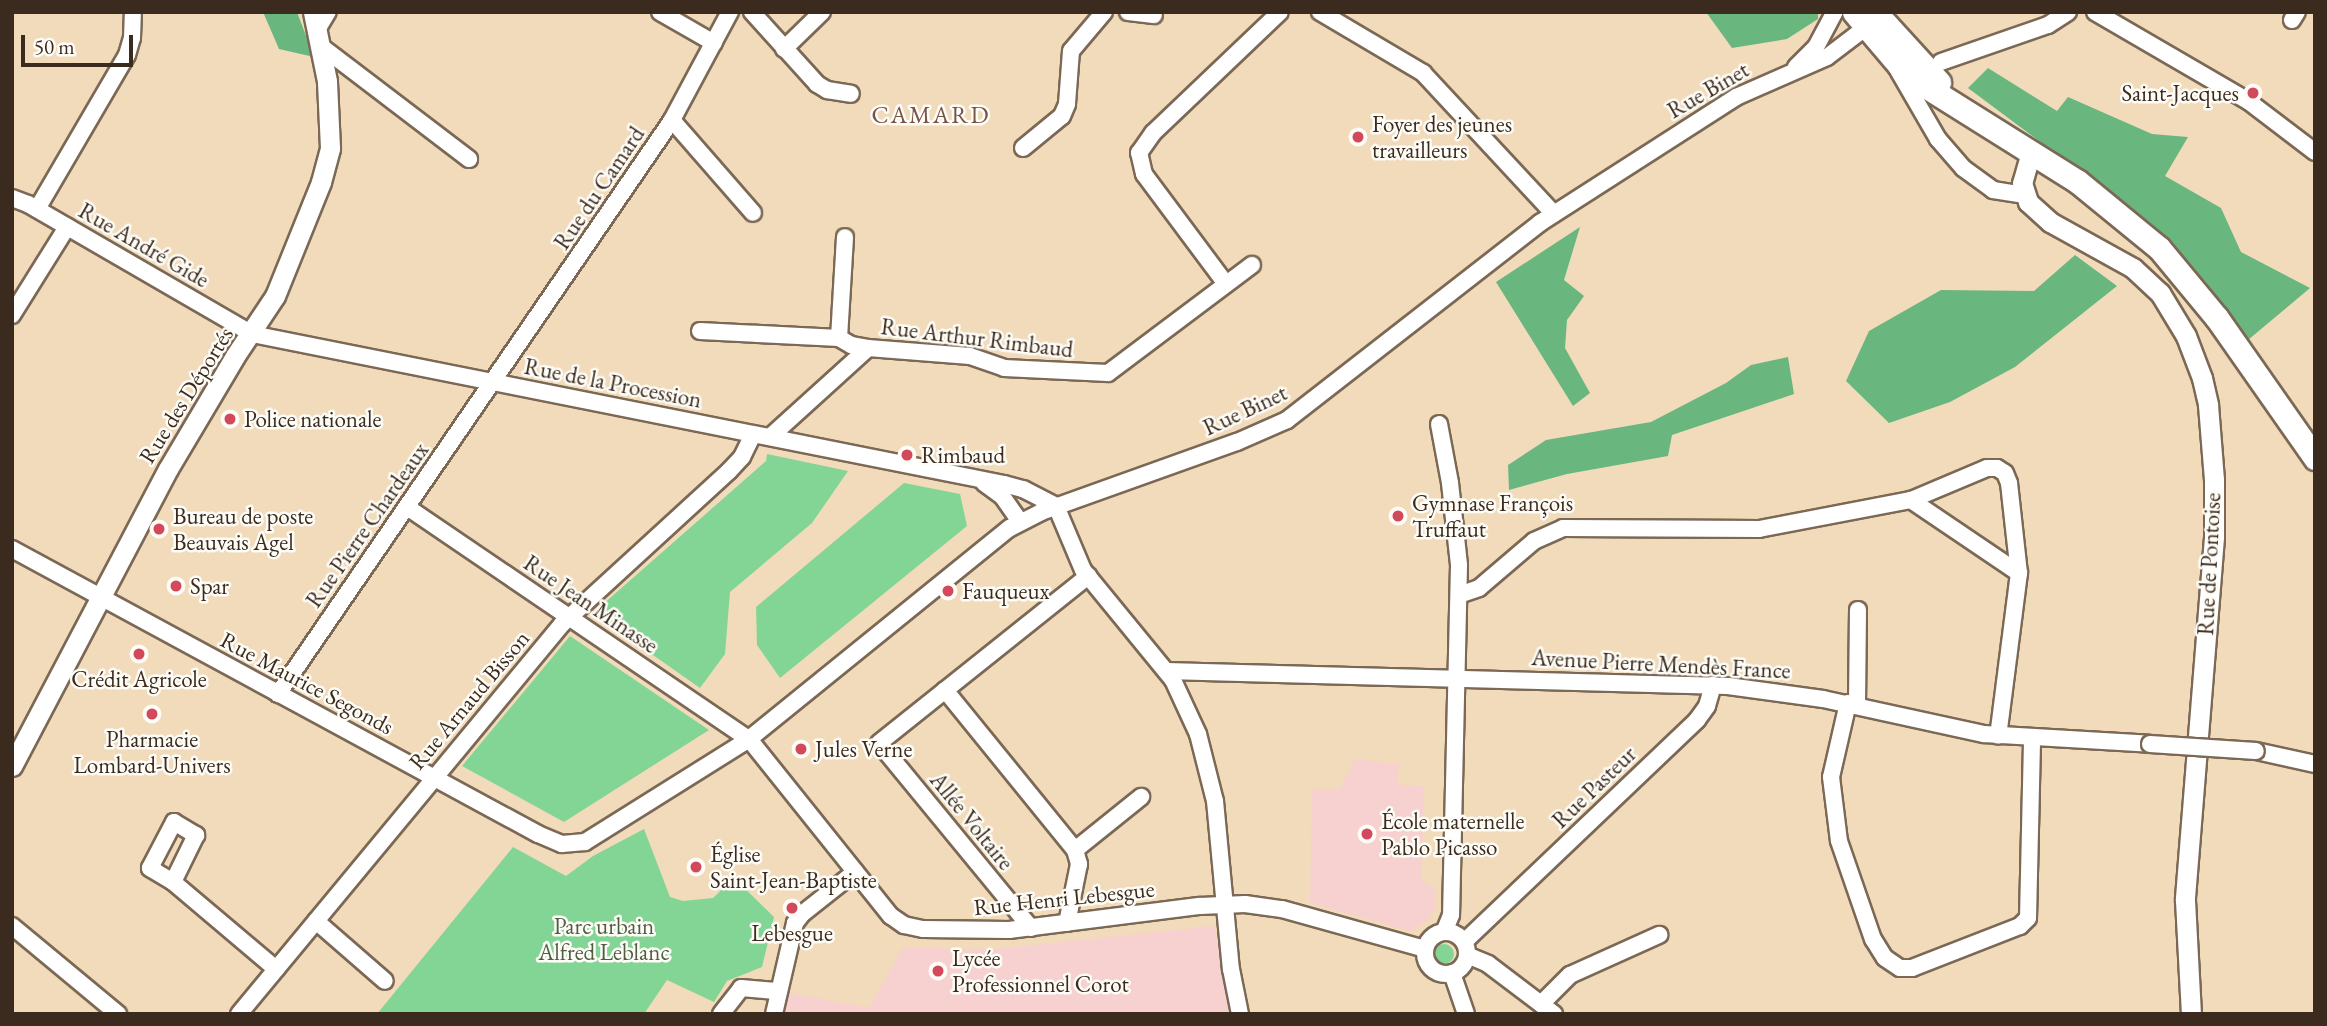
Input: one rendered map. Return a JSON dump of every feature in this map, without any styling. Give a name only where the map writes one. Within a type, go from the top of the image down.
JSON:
[{"type":"main road","points":[[1877,26],[1935,78],[2023,148],[2116,210],[2170,259],[2224,327],[2315,458]]},
{"type":"street","points":[[37,209],[127,55],[132,38],[133,12]]},
{"type":"street","points":[[328,12],[315,25],[469,159]]},
{"type":"street","points":[[660,12],[713,43]]},
{"type":"street","name":"Rue du Camard","points":[[494,382],[672,120],[730,12]]},
{"type":"street","points":[[751,12],[821,87],[851,94]]},
{"type":"street","points":[[784,49],[822,12]]},
{"type":"street","points":[[1023,148],[1062,116],[1066,108],[1071,51],[1097,24],[1104,12]]},
{"type":"street","points":[[1128,12],[1154,15]]},
{"type":"street","points":[[1226,284],[1144,174],[1139,153],[1153,133],[1280,12]]},
{"type":"street","points":[[1320,12],[1423,72],[1554,214]]},
{"type":"street","name":"Rue Binet","points":[[1785,74],[1816,47],[1835,12]]},
{"type":"street","points":[[1941,62],[2048,24],[2068,12]]},
{"type":"street","points":[[2095,12],[2248,101],[2315,152]]},
{"type":"street","name":"Rue des Déportés","points":[[12,766],[173,460],[235,356],[275,296],[328,160],[331,124],[315,25]]},
{"type":"street","points":[[1877,26],[1925,116],[1963,167],[1993,190],[2024,195],[2023,148]]},
{"type":"street","name":"Rue Binet","points":[[749,739],[994,539],[1020,522],[1056,506],[1237,442],[1287,420],[1505,249],[1554,214],[1726,103],[1827,57],[1877,26]]},
{"type":"street","points":[[672,120],[753,213]]},
{"type":"street","name":"Rue de Pontoise","points":[[2024,195],[2040,216],[2122,261],[2155,288],[2186,336],[2205,391],[2212,451],[2214,518],[2186,878],[2186,956],[2191,1014]]},
{"type":"street","name":"Rue André Gide","points":[[12,198],[37,209],[252,334]]},
{"type":"street","points":[[12,315],[68,227]]},
{"type":"street","points":[[839,338],[845,237]]},
{"type":"street","name":"Rue Arthur Rimbaud","points":[[770,437],[868,348],[970,356],[1004,368],[1103,374],[1112,372],[1252,265]]},
{"type":"street","points":[[700,331],[839,338],[851,345],[868,348]]},
{"type":"street","name":"Rue de la Procession","points":[[252,334],[1014,486],[1056,506]]},
{"type":"street","name":"Rue Pierre Chardeaux","points":[[278,694],[494,382]]},
{"type":"street","points":[[1439,424],[1458,539],[1459,595],[1451,915],[1444,932]]},
{"type":"street","name":"Rue Arnaud Bisson","points":[[239,1014],[569,617],[729,471],[742,457],[753,434]]},
{"type":"street","points":[[1459,595],[1479,588],[1534,541],[1563,528],[1583,526],[1735,531],[1911,500],[1987,468],[2002,470],[2009,483],[2019,573],[1998,736]]},
{"type":"street","name":"Rue de la Procession","points":[[965,476],[996,490],[1020,522]]},
{"type":"street","points":[[1911,500],[2019,573]]},
{"type":"street","points":[[1056,506],[1087,576],[1166,671],[1186,705],[1209,768],[1227,904],[1231,969],[1240,1014]]},
{"type":"street","name":"Rue Jean Minasse","points":[[407,507],[749,739]]},
{"type":"street","name":"Rue Maurice Segonds","points":[[12,549],[547,839],[562,844],[578,844],[593,839],[749,739]]},
{"type":"street","points":[[1067,923],[1079,864],[1075,850],[945,690],[1087,576]]},
{"type":"street","points":[[1858,610],[1852,704],[1831,777],[1839,841],[1873,939],[1885,958],[1900,968],[1924,964],[2020,926],[2028,918],[2032,739]]},
{"type":"street","name":"Avenue Pierre Mendès France","points":[[1166,671],[1458,676],[1713,685],[1760,689],[1852,704],[1998,736],[2256,751],[2315,764]]},
{"type":"street","name":"Rue Pasteur","points":[[1465,948],[1697,720],[1707,706],[1713,685]]},
{"type":"street","name":"Allée Voltaire","points":[[945,690],[878,743],[1031,928]]},
{"type":"street","name":"Rue Henri Lebesgue","points":[[749,739],[891,916],[910,927],[983,931],[1031,928],[1227,904],[1282,909],[1425,949]]},
{"type":"street","points":[[1075,850],[1141,797]]},
{"type":"street","points":[[774,1014],[797,918],[855,872]]},
{"type":"street","points":[[173,882],[276,969]]},
{"type":"street","points":[[316,921],[386,981]]},
{"type":"street","points":[[12,926],[118,1014]]},
{"type":"street","points":[[1465,948],[1463,966],[1452,973],[1443,974],[1432,969],[1426,961],[1425,949],[1433,936],[1444,932],[1455,934],[1465,948],[1548,1009],[1570,975],[1659,935]]},
{"type":"street","points":[[1452,973],[1466,1014]]},
{"type":"street","points":[[721,1014],[741,988],[779,991]]},
{"type":"shaded area","name":"École maternelle Pablo Picasso","points":[[1355,759],[1399,764],[1397,784],[1424,787],[1421,879],[1436,890],[1436,906],[1429,919],[1411,931],[1310,903],[1312,789],[1340,790]]},
{"type":"shaded area","points":[[1214,926],[1233,1014],[781,1014],[785,992],[869,1008],[903,947],[986,950]]},
{"type":"green space","points":[[263,12],[297,12],[314,57],[279,49]]},
{"type":"green space","points":[[1706,12],[1818,12],[1818,19],[1787,39],[1732,48]]},
{"type":"green space","points":[[1988,68],[2057,111],[2068,97],[2152,134],[2188,137],[2165,176],[2221,208],[2241,252],[2310,288],[2248,340],[2170,239],[1968,88]]},
{"type":"green space","points":[[1580,227],[1564,280],[1584,296],[1567,320],[1565,348],[1590,393],[1573,406],[1496,282]]},
{"type":"green space","points":[[2075,255],[2117,286],[2015,367],[1950,402],[1889,423],[1846,381],[1869,331],[1941,290],[2034,291]]},
{"type":"green space","points":[[1788,357],[1794,394],[1672,435],[1668,456],[1567,474],[1509,490],[1508,465],[1546,440],[1651,422],[1726,383],[1751,365]]},
{"type":"green space","points":[[767,454],[848,471],[812,523],[730,592],[725,654],[700,688],[593,613],[766,461]]},
{"type":"green space","points":[[904,483],[960,494],[967,526],[780,678],[757,645],[756,607]]},
{"type":"green space","points":[[570,636],[709,730],[564,822],[462,766]]},
{"type":"green space","name":"Parc urbain Alfred Leblanc","points":[[644,829],[670,897],[683,901],[713,898],[734,878],[774,917],[762,967],[727,981],[714,1002],[667,980],[644,1014],[377,1014],[513,847],[566,876],[593,856]]},
{"type":"green space","points":[[1444,944],[1451,947],[1454,954],[1451,961],[1444,964],[1437,961],[1434,954],[1437,947]]},
{"type":"place","name":"Saint-Jacques","points":[[2253,93]]},
{"type":"place","name":"Foyer des jeunes travailleurs","points":[[1358,137]]},
{"type":"place","name":"Police nationale","points":[[230,419]]},
{"type":"place","name":"Rimbaud","points":[[907,455]]},
{"type":"place","name":"Gymnase François Truffaut","points":[[1398,516]]},
{"type":"place","name":"Bureau de poste Beauvais Agel","points":[[159,529]]},
{"type":"place","name":"Spar","points":[[176,586]]},
{"type":"place","name":"Fauqueux","points":[[948,591]]},
{"type":"place","name":"Crédit Agricole","points":[[139,654]]},
{"type":"place","name":"Pharmacie Lombard-Univers","points":[[152,714]]},
{"type":"place","name":"Jules Verne","points":[[801,749]]},
{"type":"place","name":"École maternelle Pablo Picasso","points":[[1367,834]]},
{"type":"place","name":"Église Saint-Jean-Baptiste","points":[[696,867]]},
{"type":"place","name":"Lebesgue","points":[[792,908]]},
{"type":"place","name":"Lycée Professionnel Corot","points":[[938,971]]},
{"type":"district","name":"CAMARD","points":[[931,115]]}]
